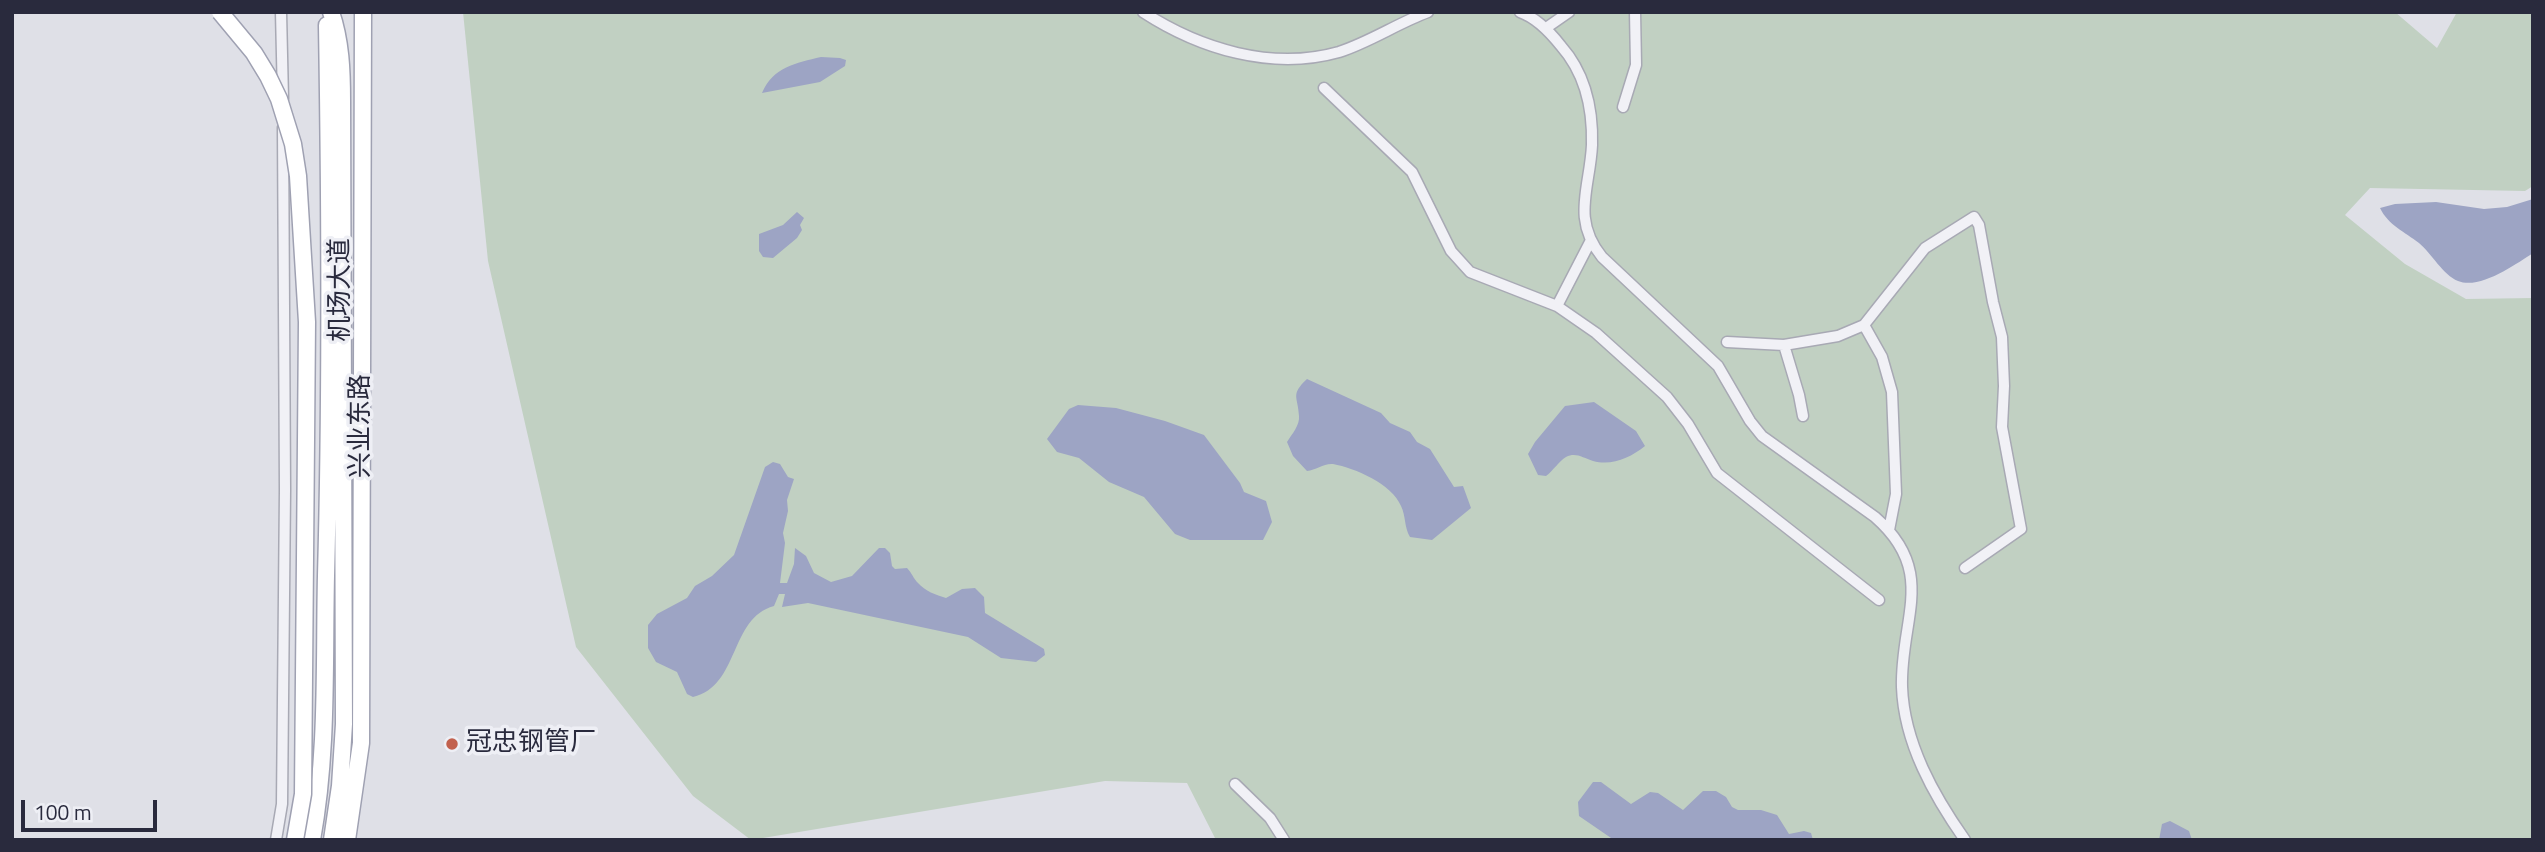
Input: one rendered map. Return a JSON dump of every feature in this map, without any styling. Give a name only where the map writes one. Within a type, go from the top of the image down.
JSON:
[{"type":"main road","points":[[220,12],[254,53],[273,87],[293,144],[298,176],[307,336],[303,794],[295,840]]},
{"type":"main road","name":"机场大道","points":[[329,12],[337,29],[342,90],[344,724],[341,786],[332,840]]},
{"type":"main road","name":"兴业东路","points":[[312,840],[318,803],[325,712],[330,426],[329,12]]},
{"type":"main road","name":"兴业东路","points":[[347,840],[361,743],[363,12]]},
{"type":"street","points":[[276,840],[282,804],[285,503],[285,213],[281,12]]},
{"type":"street","points":[[1143,12],[1205,45],[1250,57],[1300,59],[1338,52],[1428,12]]},
{"type":"street","points":[[1520,12],[1546,29],[1578,68],[1585,85],[1590,109],[1592,145],[1584,210],[1590,242],[1602,257],[1718,366],[1750,421],[1762,436],[1889,530],[1902,548],[1911,571],[1912,611],[1905,648],[1902,689],[1912,742],[1929,782],[1965,840]]},
{"type":"street","points":[[1546,29],[1569,12]]},
{"type":"street","points":[[1623,107],[1636,65],[1636,12]]},
{"type":"street","points":[[1324,88],[1412,172],[1451,251],[1470,272],[1557,306],[1596,333],[1667,397],[1688,424],[1717,473],[1878,600]]},
{"type":"street","points":[[1727,342],[1784,345],[1838,336],[1864,325],[1925,248],[1974,217],[1979,225],[2002,337],[2002,427],[2021,529],[1965,568]]},
{"type":"street","points":[[1557,306],[1590,242]]},
{"type":"street","points":[[1864,325],[1882,357],[1892,392],[1896,494],[1889,530]]},
{"type":"street","points":[[1784,345],[1803,416]]},
{"type":"street","points":[[1235,784],[1270,818],[1283,840]]},
{"type":"green space","points":[[463,12],[2395,12],[2437,48],[2457,12],[2533,12],[2533,186],[2525,191],[2370,188],[2345,215],[2405,264],[2466,299],[2533,298],[2533,840],[1216,840],[1187,783],[1105,781],[751,840],[693,796],[576,647],[488,261]]},
{"type":"water","points":[[821,57],[846,60],[845,66],[820,82],[762,93],[772,77],[779,72],[794,64]]},
{"type":"water","points":[[2533,199],[2533,253],[2487,279],[2467,283],[2447,274],[2419,243],[2397,228],[2380,208],[2395,204],[2436,202],[2484,209],[2507,207]]},
{"type":"water","points":[[797,212],[804,218],[797,238],[773,258],[763,257],[759,251],[759,234],[783,225]]},
{"type":"water","points":[[1307,379],[1381,413],[1390,423],[1410,432],[1417,442],[1430,449],[1454,487],[1463,486],[1471,508],[1432,540],[1410,537],[1401,506],[1381,484],[1362,473],[1333,464],[1307,471],[1293,456],[1287,442],[1299,419],[1297,392]]},
{"type":"water","points":[[1594,402],[1636,431],[1645,446],[1614,462],[1570,456],[1563,459],[1546,476],[1538,475],[1528,454],[1535,442],[1565,406]]},
{"type":"water","points":[[1078,405],[1116,408],[1204,435],[1244,492],[1266,501],[1272,522],[1263,540],[1190,540],[1175,534],[1144,497],[1109,482],[1079,458],[1057,452],[1047,439],[1069,409]]},
{"type":"water","points":[[773,462],[780,464],[788,477],[794,479],[787,500],[780,583],[787,583],[794,564],[795,548],[806,556],[814,573],[831,582],[852,576],[879,548],[885,548],[890,553],[895,569],[907,568],[921,586],[935,594],[946,598],[962,589],[975,588],[984,597],[985,613],[1044,649],[1045,655],[1036,662],[1001,658],[968,637],[808,603],[782,607],[785,594],[779,594],[774,606],[760,613],[749,624],[719,680],[708,690],[693,697],[687,694],[677,672],[656,662],[648,648],[648,625],[657,614],[687,598],[695,586],[712,576],[734,555],[765,467]]},
{"type":"water","points":[[1593,782],[1601,782],[1631,804],[1650,792],[1658,793],[1683,810],[1703,791],[1716,791],[1726,797],[1732,807],[1738,810],[1761,810],[1777,815],[1789,834],[1804,831],[1811,833],[1813,840],[1614,840],[1579,816],[1578,802]]},
{"type":"water","points":[[2170,821],[2189,831],[2192,840],[2159,840],[2162,824]]},
{"type":"place","name":"冠忠钢管厂","points":[[452,744]]}]
